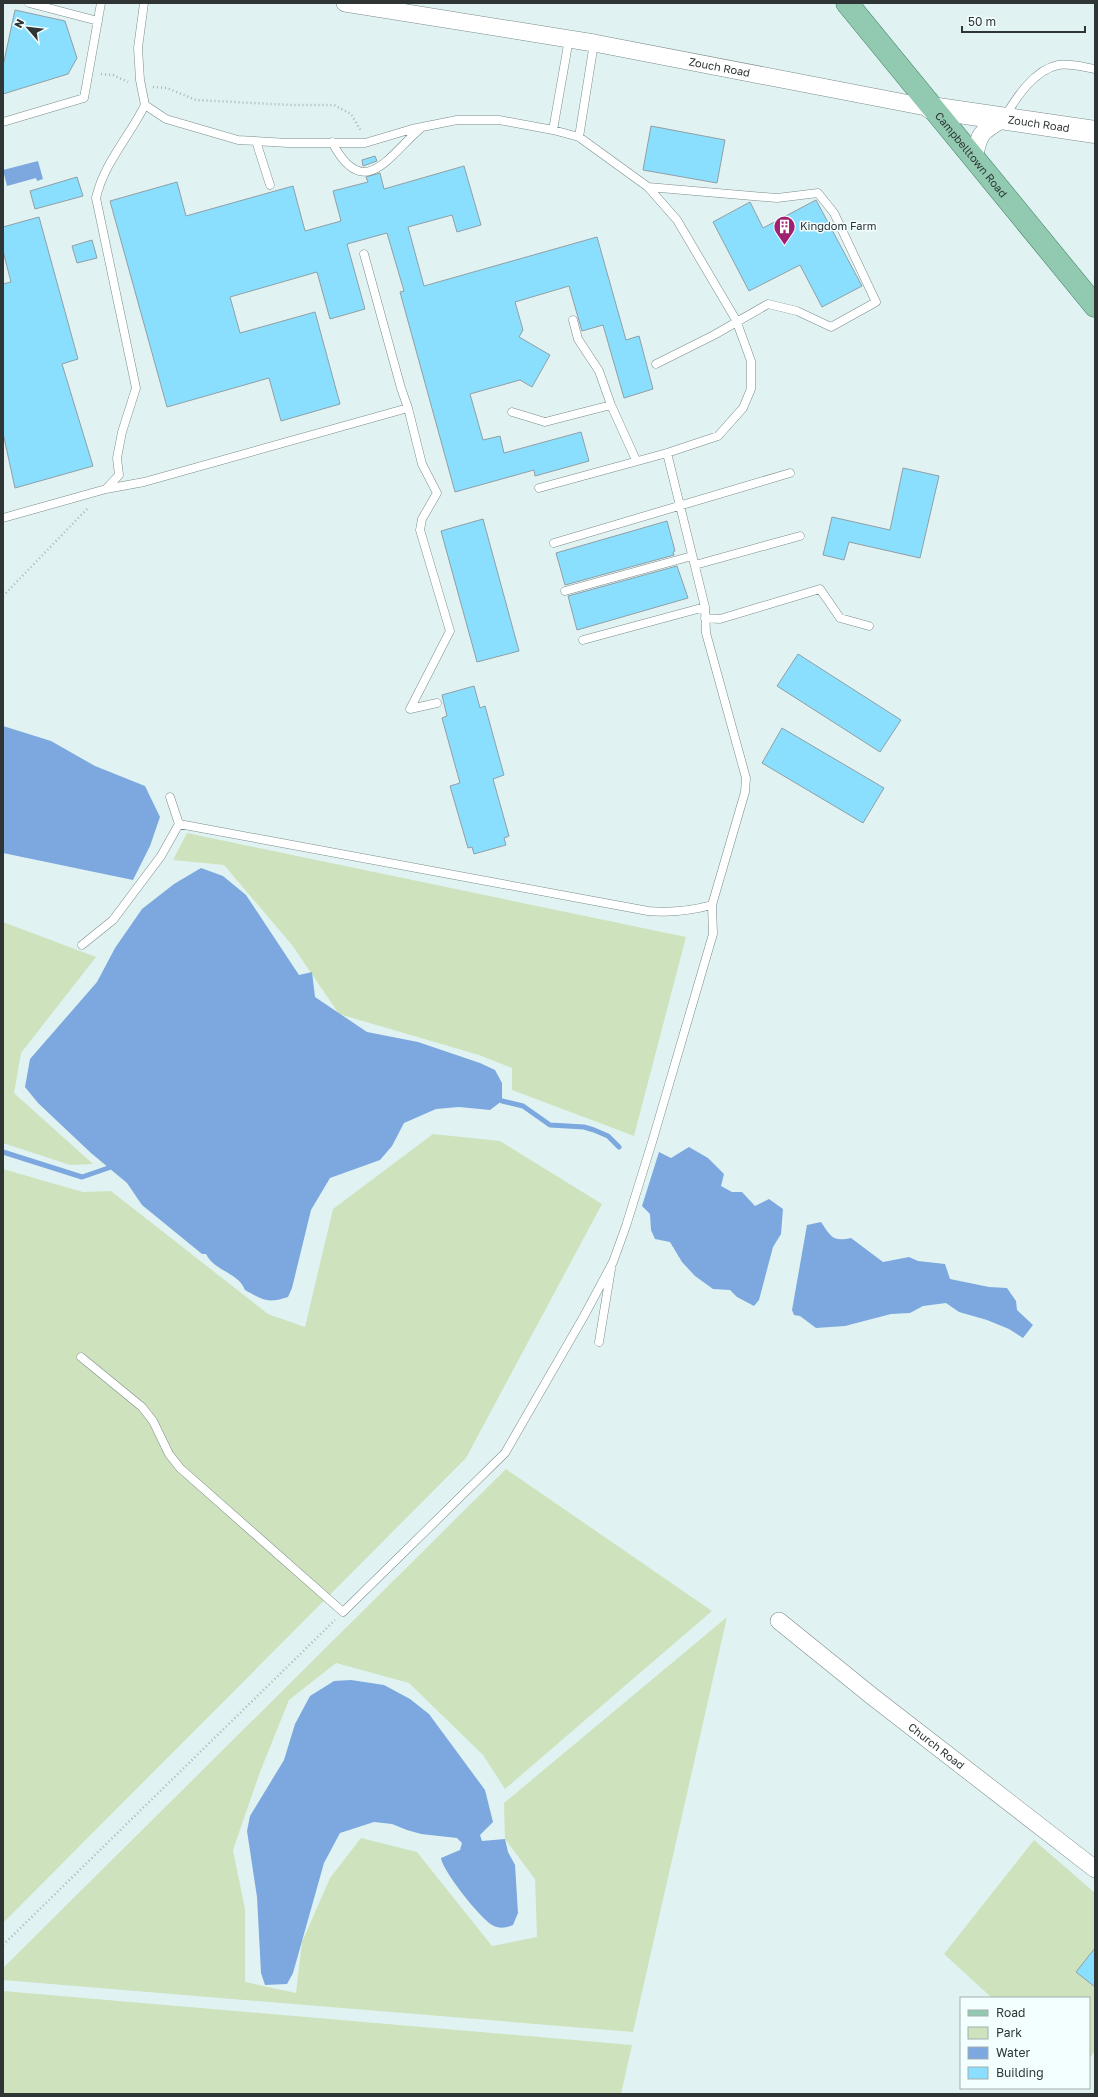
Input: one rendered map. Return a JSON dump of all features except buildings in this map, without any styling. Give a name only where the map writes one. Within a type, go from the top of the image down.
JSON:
[{"type":"main road","name":"Campbelltown Road","points":[[847,3],[931,108],[1095,306]]},
{"type":"street","name":"Zouch Road","points":[[345,3],[594,43],[931,108],[1095,132]]},
{"type":"street","points":[[974,159],[977,142],[983,130],[1004,118]]},
{"type":"street","name":"Church Road","points":[[779,1620],[873,1697],[1095,1869]]},
{"type":"lane","points":[[29,3],[98,21]]},
{"type":"lane","points":[[3,122],[84,98],[101,3]]},
{"type":"lane","points":[[106,489],[119,476],[117,458],[122,432],[136,388],[96,198],[104,173],[114,154],[133,128],[145,105],[141,84],[138,48],[144,3]]},
{"type":"lane","points":[[553,130],[569,39]]},
{"type":"lane","points":[[579,137],[594,43]]},
{"type":"lane","points":[[1004,118],[1015,99],[1043,71],[1059,65],[1095,69]]},
{"type":"lane","points":[[145,105],[166,119],[238,140],[256,141],[364,142],[422,127],[457,120],[500,120],[553,130],[579,137],[648,187],[677,220],[736,320],[751,360],[750,389],[743,408],[718,436],[667,453],[636,460],[539,488]]},
{"type":"lane","points":[[332,142],[340,158],[347,166],[365,172],[384,165],[422,127]]},
{"type":"lane","points":[[256,141],[270,185]]},
{"type":"lane","points":[[648,187],[777,198],[818,194],[834,213],[876,302],[831,327],[797,311],[768,304],[736,320],[714,335],[656,364]]},
{"type":"lane","points":[[364,254],[401,388],[408,408],[422,464],[437,493],[422,519],[420,530],[450,631],[410,709],[437,703]]},
{"type":"lane","points":[[573,320],[578,339],[599,371],[611,405],[636,460]]},
{"type":"lane","points":[[512,412],[545,422],[611,405]]},
{"type":"lane","points":[[3,518],[106,489],[144,482],[408,408]]},
{"type":"lane","points":[[81,1357],[142,1407],[153,1421],[169,1454],[180,1468],[343,1612],[505,1453],[584,1316],[612,1262],[626,1226],[653,1140],[712,934],[712,905],[745,792],[746,778],[706,632],[705,607],[667,453]]},
{"type":"lane","points":[[554,543],[790,473]]},
{"type":"lane","points":[[695,565],[800,536]]},
{"type":"lane","points":[[565,591],[692,556]]},
{"type":"lane","points":[[705,618],[720,619],[820,589],[840,618],[869,626]]},
{"type":"lane","points":[[583,640],[705,607]]},
{"type":"lane","points":[[82,945],[114,920],[161,856],[179,824],[170,797]]},
{"type":"lane","points":[[179,824],[648,911],[667,913],[693,911],[712,905]]},
{"type":"lane","points":[[599,1342],[612,1262]]},
{"type":"path","points":[[89,72],[113,75],[128,82],[167,88],[196,100],[291,105],[334,105],[347,111],[354,118],[361,131],[364,142]]},
{"type":"path","points":[[3,596],[106,489]]},
{"type":"path","points":[[3,1945],[343,1612]]},
{"type":"green space","points":[[187,833],[686,937],[634,1136],[512,1090],[512,1068],[479,1055],[339,1014],[292,945],[224,865],[173,860]]},
{"type":"green space","points":[[3,922],[96,957],[21,1053],[14,1093],[93,1164],[70,1165],[3,1143]]},
{"type":"green space","points":[[433,1134],[500,1141],[602,1204],[466,1458],[3,1923],[3,1169],[83,1192],[111,1191],[268,1314],[305,1327],[333,1209]]},
{"type":"green space","points":[[506,1469],[712,1611],[505,1789],[483,1755],[409,1683],[336,1663],[289,1700],[260,1772],[233,1850],[245,1909],[245,1982],[296,1993],[302,1942],[330,1878],[361,1838],[417,1852],[492,1946],[537,1937],[535,1879],[505,1839],[504,1803],[727,1617],[633,2032],[3,1980],[3,1968]]},
{"type":"green space","points":[[1034,1840],[1095,1893],[1095,2051],[1090,2058],[1090,1997],[991,1997],[944,1954]]},
{"type":"green space","points":[[3,1991],[632,2045],[621,2094],[3,2094]]},
{"type":"water","points":[[38,161],[43,179],[37,181],[36,178],[7,186],[3,170]]},
{"type":"water","points":[[3,726],[51,741],[95,766],[145,786],[160,817],[150,846],[133,880],[3,853]]},
{"type":"water","points":[[201,868],[223,876],[246,895],[299,975],[312,972],[315,997],[367,1032],[418,1042],[480,1063],[495,1070],[502,1083],[502,1101],[490,1110],[459,1107],[436,1109],[404,1123],[392,1146],[380,1160],[330,1178],[311,1210],[292,1288],[288,1297],[281,1299],[265,1300],[245,1290],[237,1279],[214,1264],[206,1254],[202,1254],[142,1205],[127,1183],[91,1153],[38,1103],[25,1087],[30,1059],[97,982],[115,948],[142,909],[174,884]]},
{"type":"water","points":[[689,1147],[708,1158],[724,1174],[721,1186],[732,1192],[742,1192],[755,1206],[769,1199],[783,1209],[781,1234],[773,1247],[759,1300],[754,1306],[737,1297],[730,1290],[713,1289],[695,1276],[682,1262],[670,1242],[655,1239],[651,1230],[650,1214],[642,1206],[659,1152],[671,1158]]},
{"type":"water","points":[[821,1222],[830,1235],[836,1239],[851,1238],[883,1262],[909,1257],[918,1261],[945,1264],[950,1279],[989,1287],[1007,1288],[1016,1301],[1017,1310],[1033,1325],[1023,1338],[1009,1329],[987,1320],[959,1312],[946,1303],[923,1306],[910,1313],[891,1314],[845,1326],[816,1328],[800,1316],[794,1315],[792,1310],[807,1225]]},
{"type":"water","points":[[351,1680],[384,1685],[410,1699],[429,1714],[485,1790],[493,1822],[480,1835],[482,1841],[505,1839],[508,1852],[515,1865],[518,1913],[513,1925],[500,1928],[486,1921],[471,1904],[454,1883],[441,1858],[460,1850],[462,1843],[457,1838],[421,1834],[392,1824],[374,1822],[340,1833],[324,1863],[293,1973],[287,1984],[265,1985],[261,1973],[257,1897],[247,1831],[250,1816],[284,1760],[295,1724],[310,1696],[334,1681]]},
{"type":"waterway","points":[[502,1101],[523,1106],[550,1125],[584,1127],[594,1130],[608,1136],[619,1147]]},
{"type":"waterway","points":[[3,1152],[82,1177],[114,1166]]},
{"type":"place","name":"Kingdom Farm","points":[[784,246]]}]
